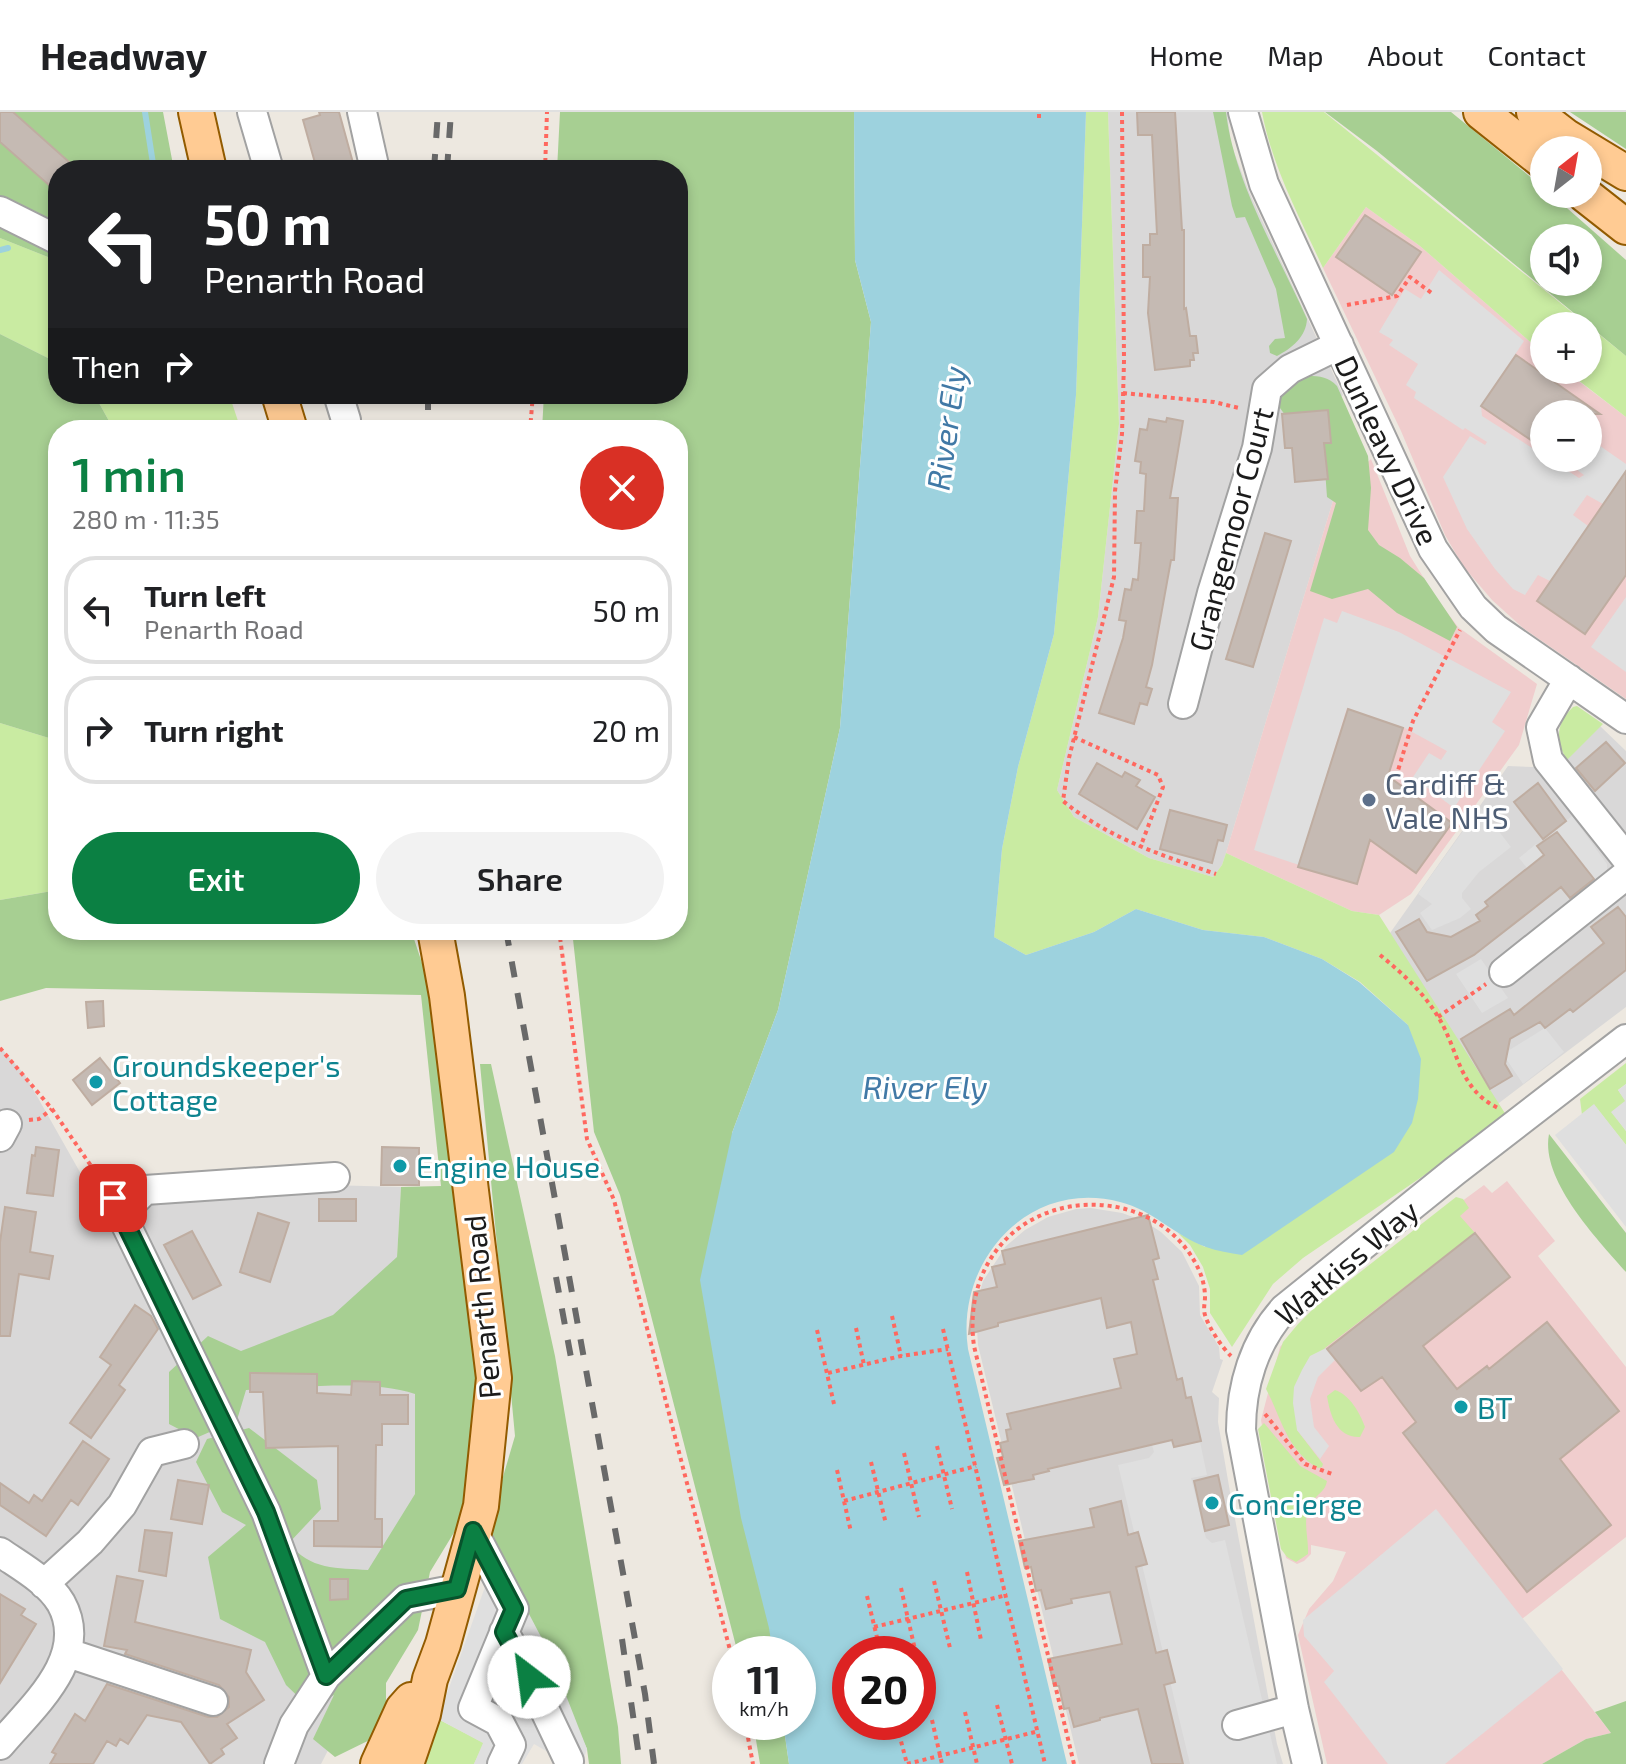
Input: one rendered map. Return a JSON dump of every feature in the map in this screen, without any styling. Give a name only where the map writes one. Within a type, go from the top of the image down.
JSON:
[{"type":"main road","points":[[1481,112],[1547,136]]},
{"type":"main road","points":[[203,113],[208,160]]},
{"type":"main road","points":[[1602,162],[1626,173]]},
{"type":"main road","points":[[1602,166],[1626,185]]},
{"type":"main road","points":[[1602,208],[1626,227]]},
{"type":"main road","name":"Penarth Road","points":[[406,1764],[481,1506],[494,1378],[447,996],[437,940]]},
{"type":"main road","name":"Penarth Road","points":[[378,1764],[403,1709],[430,1679]]},
{"type":"street","points":[[252,112],[266,160]]},
{"type":"street","points":[[362,112],[373,160]]},
{"type":"street","name":"Dunleavy Drive","points":[[1243,112],[1264,184],[1433,549],[1473,607],[1496,629],[1626,719]]},
{"type":"street","points":[[0,211],[48,235]]},
{"type":"street","name":"Grangemoor Court","points":[[1183,704],[1212,593],[1257,448],[1267,389],[1290,369],[1339,345]]},
{"type":"street","points":[[1569,679],[1541,727],[1548,760],[1626,858]]},
{"type":"street","points":[[1499,975],[1626,875]]},
{"type":"street","name":"Watkiss Way","points":[[1307,1764],[1241,1430],[1247,1377],[1262,1338],[1284,1309],[1626,1039]]},
{"type":"street","points":[[326,1676],[266,1512],[117,1206],[145,1190],[335,1177]]},
{"type":"street","points":[[44,1584],[90,1542],[122,1505],[152,1452],[184,1444]]},
{"type":"street","points":[[473,1531],[514,1609],[473,1708],[499,1722],[511,1745],[502,1764]]},
{"type":"street","points":[[0,1552],[44,1584],[60,1601],[70,1627],[68,1653],[52,1683],[0,1745]]},
{"type":"street","points":[[279,1764],[294,1725],[326,1676],[406,1599],[457,1589]]},
{"type":"street","points":[[504,1632],[569,1761]]},
{"type":"street","points":[[68,1653],[213,1701]]},
{"type":"street","points":[[1237,1725],[1294,1709]]},
{"type":"path","points":[[545,160],[547,112]]},
{"type":"path","points":[[1122,112],[1123,393],[1115,491],[1114,577],[1074,737],[1063,801],[1089,822],[1140,848],[1216,874]]},
{"type":"path","points":[[1336,307],[1397,296],[1410,277],[1433,294]]},
{"type":"path","points":[[1123,393],[1214,402],[1262,414]]},
{"type":"path","points":[[1396,777],[1413,721],[1473,607]]},
{"type":"path","points":[[1074,737],[1158,775],[1163,787],[1140,848]]},
{"type":"path","points":[[560,940],[587,1139],[614,1200],[726,1636]]},
{"type":"path","points":[[1380,955],[1419,990],[1438,1017],[1468,1084],[1485,1102],[1507,1112]]},
{"type":"path","points":[[1438,1017],[1499,975]]},
{"type":"path","points":[[0,1048],[52,1109],[117,1206]]},
{"type":"path","points":[[39,1119],[52,1109]]},
{"type":"path","points":[[1074,1764],[974,1346],[973,1305],[979,1282],[1002,1243],[1031,1220],[1078,1204],[1123,1208],[1166,1231],[1191,1258],[1202,1280],[1204,1314],[1228,1354],[1233,1357]]},
{"type":"path","points":[[892,1316],[901,1356]]},
{"type":"path","points":[[856,1328],[864,1365]]},
{"type":"path","points":[[943,1329],[1045,1764]]},
{"type":"path","points":[[817,1330],[834,1404]]},
{"type":"path","points":[[828,1373],[948,1349]]},
{"type":"path","points":[[1257,1406],[1305,1464],[1332,1474]]},
{"type":"path","points":[[937,1446],[952,1509]]},
{"type":"path","points":[[904,1453],[919,1517]]},
{"type":"path","points":[[871,1462],[886,1524]]},
{"type":"path","points":[[844,1501],[976,1466]]},
{"type":"path","points":[[837,1470],[851,1532]]},
{"type":"path","points":[[967,1572],[981,1640]]},
{"type":"path","points":[[934,1581],[950,1648]]},
{"type":"path","points":[[901,1588],[912,1636]]},
{"type":"path","points":[[874,1627],[1007,1595]]},
{"type":"path","points":[[867,1596],[876,1636]]},
{"type":"path","points":[[997,1705],[1012,1764]]},
{"type":"path","points":[[965,1712],[977,1764]]},
{"type":"path","points":[[901,1740],[907,1764],[1039,1731]]},
{"type":"path","points":[[936,1738],[942,1764]]},
{"type":"path","points":[[748,1740],[753,1764]]},
{"type":"shaded area","points":[[1108,112],[1227,112],[1231,144],[1249,192],[1343,395],[1331,405],[1336,491],[1226,853],[1213,877],[1149,858],[1074,817],[1057,790],[1098,617],[1119,424]]},
{"type":"shaded area","points":[[1366,207],[1420,246],[1530,342],[1530,384],[1582,384],[1626,417],[1626,699],[1523,628],[1492,600],[1463,566],[1445,535],[1401,431],[1323,268]]},
{"type":"shaded area","points":[[1439,270],[1524,341],[1481,406],[1482,416],[1530,447],[1530,472],[1570,472],[1579,478],[1584,475],[1580,472],[1602,472],[1602,447],[1626,464],[1626,471],[1603,504],[1587,495],[1573,515],[1588,526],[1550,581],[1538,575],[1525,595],[1513,589],[1495,569],[1467,529],[1443,477],[1470,436],[1485,445],[1487,442],[1414,398],[1416,392],[1406,385],[1418,364],[1389,345],[1393,340],[1379,332],[1405,289],[1421,299]]},
{"type":"shaded area","points":[[1371,459],[1410,556],[1437,599],[1458,627],[1537,684],[1519,745],[1411,894],[1379,915],[1352,911],[1226,853],[1336,491]]},
{"type":"shaded area","points":[[1626,597],[1626,672],[1591,647]]},
{"type":"shaded area","points":[[1342,611],[1399,632],[1511,692],[1492,722],[1505,731],[1454,808],[1413,777],[1429,753],[1441,760],[1447,751],[1405,728],[1347,708],[1299,865],[1254,850],[1324,618],[1337,623]]},
{"type":"shaded area","points":[[1600,726],[1626,751],[1626,1007],[1495,1106],[1383,943],[1508,766],[1533,767],[1563,761]]},
{"type":"shaded area","points":[[1480,807],[1511,847],[1479,872],[1462,893],[1462,898],[1471,909],[1460,918],[1432,930],[1420,913],[1432,904],[1418,894]]},
{"type":"shaded area","points":[[1572,816],[1607,864],[1607,871],[1595,880],[1555,829]]},
{"type":"shaded area","points":[[1536,844],[1558,873],[1549,896],[1519,858]]},
{"type":"shaded area","points":[[1481,959],[1508,998],[1482,1013],[1456,974]]},
{"type":"shaded area","points":[[1545,1028],[1564,1052],[1523,1084],[1503,1054]]},
{"type":"shaded area","points":[[0,1047],[25,1075],[98,1204],[151,1180],[401,1187],[397,1257],[424,1465],[348,1711],[321,1764],[0,1764]]},
{"type":"shaded area","points":[[1626,1084],[1626,1131],[1611,1112],[1625,1101],[1618,1090]]},
{"type":"shaded area","points":[[1594,1104],[1626,1145],[1626,1227],[1555,1135]]},
{"type":"shaded area","points":[[1507,1181],[1555,1241],[1538,1256],[1626,1367],[1626,1537],[1522,1619],[1611,1733],[1586,1739],[1542,1764],[1327,1764],[1298,1635],[1309,1609],[1333,1581],[1346,1552],[1311,1545],[1311,1554],[1304,1561],[1297,1564],[1286,1558],[1261,1420],[1280,1347],[1306,1316],[1484,1185],[1492,1193]]},
{"type":"shaded area","points":[[1091,1208],[1122,1213],[1144,1221],[1161,1232],[1182,1252],[1199,1286],[1200,1315],[1223,1360],[1212,1392],[1219,1398],[1218,1422],[1230,1492],[1283,1764],[1079,1764],[978,1345],[977,1328],[978,1298],[983,1281],[1006,1246],[1048,1217]]},
{"type":"shaded area","points":[[1326,1348],[1335,1360],[1318,1377],[1310,1399],[1314,1427],[1329,1446],[1320,1459],[1297,1430],[1293,1403],[1294,1387],[1310,1356]]},
{"type":"shaded area","points":[[1172,1440],[1174,1447],[1200,1442],[1207,1475],[1191,1478],[1206,1538],[1212,1543],[1225,1540],[1277,1764],[1190,1764],[1118,1465],[1149,1458],[1154,1452],[1152,1445]]},
{"type":"shaded area","points":[[1436,1509],[1563,1669],[1445,1764],[1388,1764],[1324,1682],[1334,1671],[1304,1636],[1303,1620]]},
{"type":"shaded area","points":[[497,1553],[549,1652],[587,1749],[582,1764],[569,1764],[534,1744],[522,1764],[474,1764],[483,1743],[438,1719]]},
{"type":"green space","points":[[0,112],[163,112],[172,160],[48,160],[48,257],[0,238]]},
{"type":"green space","points":[[560,112],[854,112],[855,260],[871,322],[840,728],[778,1010],[732,1133],[772,1636],[733,1636],[620,1195],[594,1132],[573,940],[688,940],[688,420],[543,420],[543,404],[688,404],[688,160],[558,160]]},
{"type":"green space","points":[[1086,112],[1108,112],[1119,424],[1098,617],[1057,790],[1074,817],[1149,858],[1213,877],[1226,853],[1352,911],[1379,915],[1508,1118],[1303,1258],[1273,1284],[1232,1347],[1210,1313],[1210,1289],[1203,1267],[1190,1245],[1178,1233],[1205,1247],[1408,1025],[1360,982],[1322,959],[1264,937],[1203,930],[1136,909],[1094,932],[1026,955],[994,937],[1002,849],[1018,767],[1054,634],[1076,395]]},
{"type":"green space","points":[[1213,112],[1226,112],[1247,191],[1307,319],[1297,341],[1277,356],[1270,353],[1269,346],[1275,339],[1285,338],[1276,289],[1245,217],[1236,218]]},
{"type":"green space","points":[[1262,112],[1324,112],[1530,278],[1530,296],[1552,296],[1572,312],[1530,312],[1530,342],[1420,246],[1366,207],[1323,268],[1296,211]]},
{"type":"green space","points":[[1325,112],[1451,112],[1530,177],[1530,208],[1567,208],[1585,224],[1530,224],[1530,277]]},
{"type":"green space","points":[[1570,112],[1626,112],[1626,149]]},
{"type":"green space","points":[[0,238],[48,257],[48,358],[0,334]]},
{"type":"green space","points":[[1602,239],[1626,260],[1626,356],[1602,336],[1602,312],[1573,312],[1553,296],[1602,296]]},
{"type":"green space","points":[[0,334],[48,358],[48,404],[100,404],[108,420],[48,420],[48,738],[0,723]]},
{"type":"green space","points":[[1602,337],[1626,356],[1626,417],[1583,384],[1602,384]]},
{"type":"green space","points":[[1308,376],[1324,378],[1337,386],[1368,456],[1371,488],[1368,530],[1379,545],[1424,578],[1457,627],[1450,641],[1397,613],[1368,589],[1332,599],[1310,591],[1336,503],[1327,497],[1323,442],[1285,415],[1275,401],[1279,393]]},
{"type":"green space","points":[[100,404],[232,404],[238,420],[108,420]]},
{"type":"green space","points":[[1577,706],[1603,724],[1567,760],[1560,746],[1560,726],[1567,713]]},
{"type":"green space","points":[[0,723],[48,738],[48,892],[0,900]]},
{"type":"green space","points":[[48,892],[48,940],[414,940],[432,993],[468,1231],[479,1443],[461,1521],[430,1572],[418,1630],[386,1683],[386,1732],[335,1757],[313,1739],[334,1695],[311,1709],[286,1685],[265,1642],[220,1619],[208,1557],[246,1525],[222,1512],[196,1462],[207,1439],[249,1428],[317,1480],[321,1509],[289,1543],[315,1563],[368,1570],[415,1494],[415,1394],[398,1389],[355,1386],[246,1390],[237,1420],[196,1438],[169,1424],[169,1372],[208,1336],[241,1351],[333,1315],[397,1257],[401,1187],[441,1186],[421,995],[46,988],[0,1001],[0,900]]},
{"type":"green space","points":[[1626,1063],[1626,1084],[1618,1090],[1626,1101],[1612,1112],[1626,1131],[1626,1145],[1594,1105],[1582,1115],[1580,1099]]},
{"type":"green space","points":[[480,1064],[491,1064],[555,1356],[618,1727],[621,1764],[589,1764],[587,1749],[488,1528],[515,1436]]},
{"type":"green space","points":[[1549,1134],[1626,1233],[1626,1272],[1587,1226],[1562,1189],[1553,1170]]},
{"type":"green space","points":[[1456,1197],[1463,1199],[1469,1208],[1460,1216],[1475,1233],[1325,1348],[1297,1430],[1323,1464],[1318,1468],[1292,1443],[1266,1389],[1283,1342],[1313,1309]]},
{"type":"green space","points":[[1335,1390],[1350,1400],[1360,1416],[1365,1427],[1360,1437],[1346,1434],[1336,1424],[1327,1396]]},
{"type":"green space","points":[[1264,1423],[1300,1466],[1327,1481],[1307,1515],[1308,1554],[1296,1562],[1281,1549],[1258,1429]]},
{"type":"green space","points":[[1626,1701],[1626,1764],[1542,1764],[1586,1739],[1611,1733],[1595,1712]]},
{"type":"green space","points":[[438,1719],[484,1743],[474,1764],[426,1764]]},
{"type":"green space","points":[[756,1740],[786,1740],[789,1764],[760,1764]]},
{"type":"water","name":"River Ely","points":[[854,112],[1086,112],[1076,395],[1054,634],[1018,767],[1002,849],[994,937],[1026,955],[1094,932],[1136,909],[1203,930],[1264,937],[1322,959],[1359,982],[1408,1025],[1421,1059],[1418,1099],[1412,1123],[1394,1152],[1242,1255],[1195,1242],[1132,1206],[1087,1198],[1056,1202],[1028,1215],[1005,1234],[986,1257],[973,1286],[967,1316],[968,1349],[1067,1764],[789,1764],[786,1740],[816,1740],[816,1636],[770,1636],[741,1518],[700,1280],[732,1133],[778,1010],[840,728],[871,322],[855,260]]},
{"type":"building","points":[[0,112],[13,112],[67,160],[48,160],[48,184],[0,142]]},
{"type":"building","points":[[319,112],[339,112],[352,160],[314,160],[303,120],[320,115]]},
{"type":"building","points":[[1137,112],[1175,112],[1184,230],[1184,309],[1190,336],[1196,336],[1198,353],[1193,353],[1194,360],[1190,360],[1190,366],[1155,370],[1148,313],[1150,277],[1143,277],[1143,245],[1150,245],[1150,234],[1157,234],[1152,135],[1138,135]]},
{"type":"building","points":[[1365,215],[1421,252],[1392,295],[1336,257]]},
{"type":"building","points":[[1516,355],[1530,365],[1530,384],[1557,384],[1580,400],[1530,400],[1530,439],[1481,406]]},
{"type":"building","points":[[1328,410],[1331,443],[1324,443],[1328,479],[1295,482],[1292,448],[1285,448],[1282,414]]},
{"type":"building","points":[[1167,418],[1183,421],[1170,498],[1178,498],[1174,560],[1171,560],[1146,687],[1152,689],[1147,705],[1140,703],[1134,724],[1099,713],[1123,638],[1126,621],[1119,620],[1125,589],[1131,590],[1133,579],[1138,580],[1141,543],[1135,543],[1137,511],[1144,511],[1146,474],[1140,473],[1141,462],[1135,461],[1140,429],[1147,430],[1149,419],[1166,422]]},
{"type":"building","points":[[1626,471],[1626,575],[1585,634],[1537,601]]},
{"type":"building","points":[[1265,533],[1291,541],[1253,667],[1226,659]]},
{"type":"building","name":"Cardiff & Vale NHS","points":[[1348,709],[1403,728],[1388,776],[1452,823],[1416,873],[1370,840],[1357,884],[1298,867]]},
{"type":"building","points":[[1606,742],[1625,763],[1595,791],[1576,768]]},
{"type":"building","points":[[1097,763],[1122,777],[1125,772],[1140,780],[1136,786],[1155,797],[1137,829],[1079,794]]},
{"type":"building","points":[[1538,783],[1566,821],[1543,839],[1514,802]]},
{"type":"building","points":[[1170,810],[1227,825],[1223,841],[1218,840],[1212,863],[1160,849]]},
{"type":"building","points":[[1557,832],[1594,879],[1570,898],[1561,887],[1474,955],[1427,981],[1396,932],[1419,919],[1427,932],[1451,937],[1480,921],[1476,915],[1488,906],[1485,902],[1544,855],[1537,846]]},
{"type":"building","points":[[1618,907],[1626,917],[1626,970],[1573,1012],[1570,1009],[1545,1028],[1540,1022],[1510,1039],[1505,1064],[1512,1076],[1490,1089],[1461,1039],[1510,1009],[1514,1015],[1604,943],[1591,927]]},
{"type":"building","points":[[103,1001],[104,1026],[88,1028],[86,1002]]},
{"type":"building","name":"Groundskeeper's Cottage","points":[[100,1058],[120,1083],[92,1105],[73,1080]]},
{"type":"building","points":[[36,1147],[59,1150],[53,1196],[27,1193]]},
{"type":"building","name":"Engine House","points":[[382,1147],[419,1148],[419,1185],[381,1185]]},
{"type":"building","points":[[319,1199],[356,1199],[356,1221],[319,1221]]},
{"type":"building","points":[[5,1207],[36,1212],[30,1252],[53,1256],[49,1279],[19,1274],[10,1336],[0,1336],[0,1242]]},
{"type":"building","points":[[258,1213],[289,1223],[270,1282],[240,1272]]},
{"type":"building","points":[[1148,1215],[1159,1258],[1153,1260],[1158,1279],[1153,1280],[1177,1380],[1182,1378],[1186,1398],[1191,1397],[1201,1441],[1174,1447],[1172,1440],[1048,1469],[1033,1475],[1034,1479],[1004,1485],[997,1458],[1003,1457],[1000,1443],[1008,1441],[1006,1430],[1011,1429],[1007,1414],[1121,1388],[1114,1359],[1137,1354],[1131,1322],[1107,1328],[1101,1298],[998,1323],[998,1326],[969,1334],[974,1292],[997,1287],[992,1267],[1005,1264],[1002,1251]]},
{"type":"building","points":[[192,1231],[221,1285],[193,1299],[164,1245]]},
{"type":"building","name":"BT","points":[[1475,1233],[1510,1277],[1423,1346],[1457,1389],[1487,1366],[1489,1369],[1547,1322],[1619,1411],[1560,1459],[1611,1525],[1527,1592],[1403,1433],[1416,1422],[1382,1377],[1361,1391],[1327,1349]]},
{"type":"building","points":[[135,1305],[151,1316],[158,1329],[119,1385],[125,1390],[91,1438],[70,1423],[111,1365],[100,1357]]},
{"type":"building","points":[[250,1373],[317,1374],[317,1393],[351,1395],[352,1381],[380,1382],[380,1395],[408,1395],[408,1424],[382,1424],[382,1445],[376,1445],[375,1519],[382,1519],[382,1547],[314,1546],[314,1521],[338,1521],[338,1446],[266,1448],[263,1392],[250,1392]]},
{"type":"building","points":[[83,1441],[109,1459],[78,1505],[71,1500],[46,1536],[0,1505],[0,1483],[29,1503],[34,1495],[42,1501]]},
{"type":"building","name":"Concierge","points":[[1218,1475],[1229,1525],[1205,1531],[1194,1481]]},
{"type":"building","points":[[178,1480],[209,1485],[202,1524],[171,1519]]},
{"type":"building","points":[[1121,1501],[1128,1535],[1138,1532],[1147,1564],[1136,1567],[1156,1653],[1167,1650],[1175,1682],[1164,1685],[1183,1764],[1152,1764],[1138,1709],[1074,1727],[1069,1708],[1064,1709],[1059,1686],[1054,1686],[1048,1659],[1122,1644],[1110,1592],[1071,1599],[1072,1603],[1046,1609],[1041,1590],[1036,1591],[1031,1567],[1025,1568],[1019,1541],[1094,1527],[1090,1509]]},
{"type":"building","points":[[145,1530],[172,1533],[166,1576],[139,1571]]},
{"type":"building","points":[[117,1576],[143,1581],[135,1622],[251,1650],[246,1672],[264,1700],[227,1724],[237,1738],[221,1749],[224,1754],[210,1764],[181,1722],[147,1715],[128,1744],[120,1739],[116,1746],[107,1741],[93,1764],[50,1764],[56,1754],[52,1752],[75,1714],[85,1721],[107,1684],[208,1717],[217,1717],[229,1707],[229,1697],[219,1685],[125,1654],[127,1650],[104,1646]]},
{"type":"building","points":[[330,1579],[348,1579],[348,1599],[330,1600]]},
{"type":"building","points":[[0,1594],[25,1609],[21,1615],[36,1624],[0,1683]]},
{"type":"building","points":[[508,1674],[520,1697],[506,1706],[496,1696]]},
{"type":"waterway","points":[[145,112],[152,160]]},
{"type":"waterway","points":[[0,250],[8,248]]},
{"type":"railway","points":[[435,160],[438,112]]},
{"type":"railway","points":[[448,160],[451,112]]},
{"type":"railway","points":[[428,404],[428,420]]},
{"type":"railway","points":[[508,940],[645,1694],[654,1764]]},
{"type":"railway","points":[[556,1277],[572,1363]]},
{"type":"railway","points":[[622,1639],[640,1764]]},
{"type":"place","name":"Cardiff & Vale NHS","points":[[1369,800]]},
{"type":"place","name":"Groundskeeper's Cottage","points":[[96,1082]]},
{"type":"place","name":"Engine House","points":[[400,1166]]},
{"type":"place","name":"BT","points":[[1461,1407]]},
{"type":"place","name":"Concierge","points":[[1212,1503]]},
{"type":"route","points":[[113,1198],[266,1512],[326,1676],[406,1599],[457,1589],[473,1531],[514,1609],[504,1632],[529,1677]]}]
